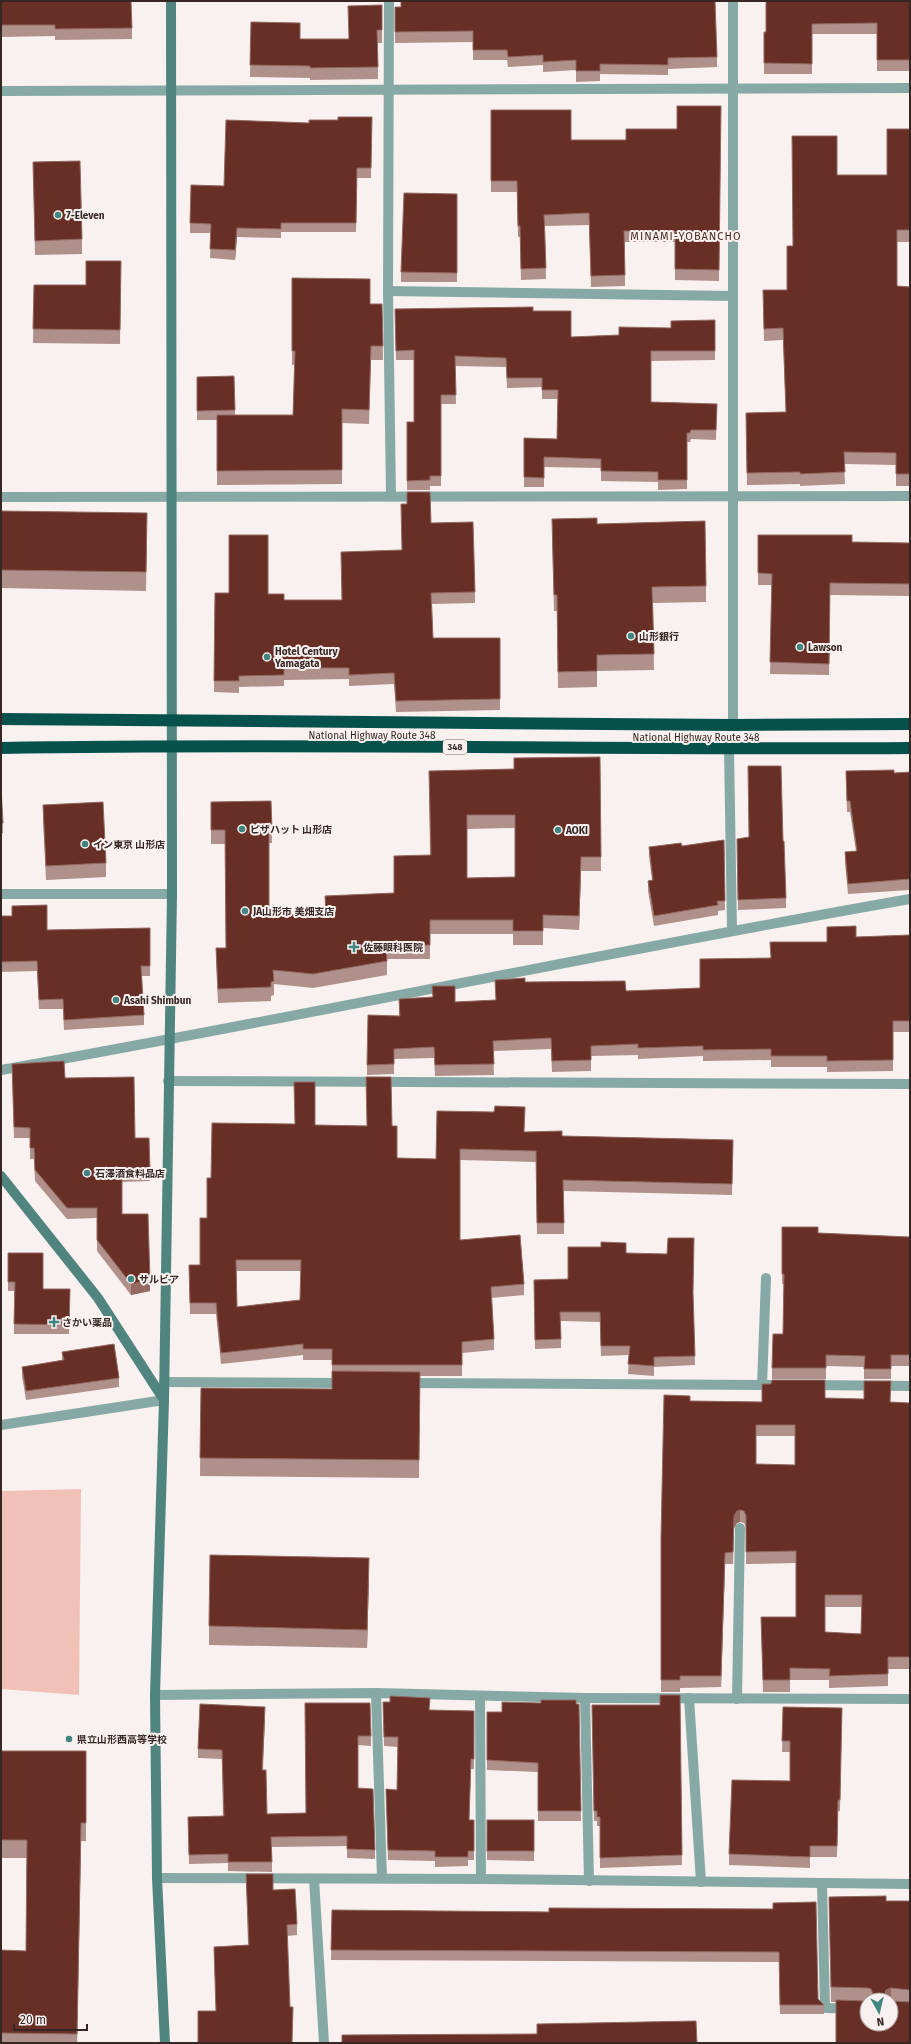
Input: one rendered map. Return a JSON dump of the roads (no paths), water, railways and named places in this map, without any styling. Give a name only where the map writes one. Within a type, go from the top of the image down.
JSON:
[{"type":"highway","name":"National Highway Route 348","points":[[1,719],[733,725],[910,724]]},
{"type":"highway","name":"National Highway Route 348","points":[[1,748],[172,745],[729,749],[910,748]]},
{"type":"street","points":[[165,2043],[157,1878],[155,1695],[164,1400],[168,1040],[172,894],[170,497],[171,1]]},
{"type":"street","points":[[389,1],[388,291],[391,496]]},
{"type":"street","points":[[733,1],[733,725]]},
{"type":"street","points":[[1,91],[171,89],[389,90],[910,88]]},
{"type":"street","points":[[388,291],[732,296]]},
{"type":"street","points":[[1,497],[910,496]]},
{"type":"street","points":[[729,749],[732,930]]},
{"type":"street","points":[[1,894],[172,894]]},
{"type":"street","points":[[1,1070],[168,1040],[732,930],[910,899]]},
{"type":"street","points":[[168,1081],[910,1084]]},
{"type":"street","points":[[1,1176],[98,1298],[164,1400]]},
{"type":"street","points":[[762,1385],[766,1278]]},
{"type":"street","points":[[164,1382],[356,1383]]},
{"type":"street","points":[[395,1383],[785,1385]]},
{"type":"street","points":[[801,1385],[910,1386]]},
{"type":"street","points":[[1,1425],[164,1400]]},
{"type":"street","points":[[737,1698],[740,1528]]},
{"type":"street","points":[[155,1695],[376,1693],[480,1697],[910,1699]]},
{"type":"street","points":[[376,1693],[382,1878]]},
{"type":"street","points":[[480,1697],[481,1879]]},
{"type":"street","points":[[585,1698],[589,1881]]},
{"type":"street","points":[[689,1698],[701,1882]]},
{"type":"street","points":[[157,1878],[382,1878],[910,1884]]},
{"type":"street","points":[[314,1879],[324,2043]]},
{"type":"street","points":[[822,1884],[826,2008],[859,2009]]},
{"type":"place","name":"7-Eleven","points":[[58,215]]},
{"type":"place","name":"山形銀行","points":[[631,636]]},
{"type":"place","name":"Lawson","points":[[800,647]]},
{"type":"place","name":"Hotel Century Yamagata","points":[[267,657]]},
{"type":"place","name":"ピザハット 山形店","points":[[242,829]]},
{"type":"place","name":"AOKI","points":[[558,830]]},
{"type":"place","name":"イン東京 山形店","points":[[85,844]]},
{"type":"place","name":"JA山形市 美畑支店","points":[[245,911]]},
{"type":"place","name":"佐藤眼科医院","points":[[354,947]]},
{"type":"place","name":"Asahi Shimbun","points":[[116,1000]]},
{"type":"place","name":"石澤酒食料品店","points":[[87,1173]]},
{"type":"place","name":"サルビア","points":[[131,1279]]},
{"type":"place","name":"さかい薬品","points":[[54,1322]]},
{"type":"place","name":"県立山形西高等学校","points":[[69,1739]]},
{"type":"district","name":"MINAMI-YOBANCHO","points":[[686,236]]}]
